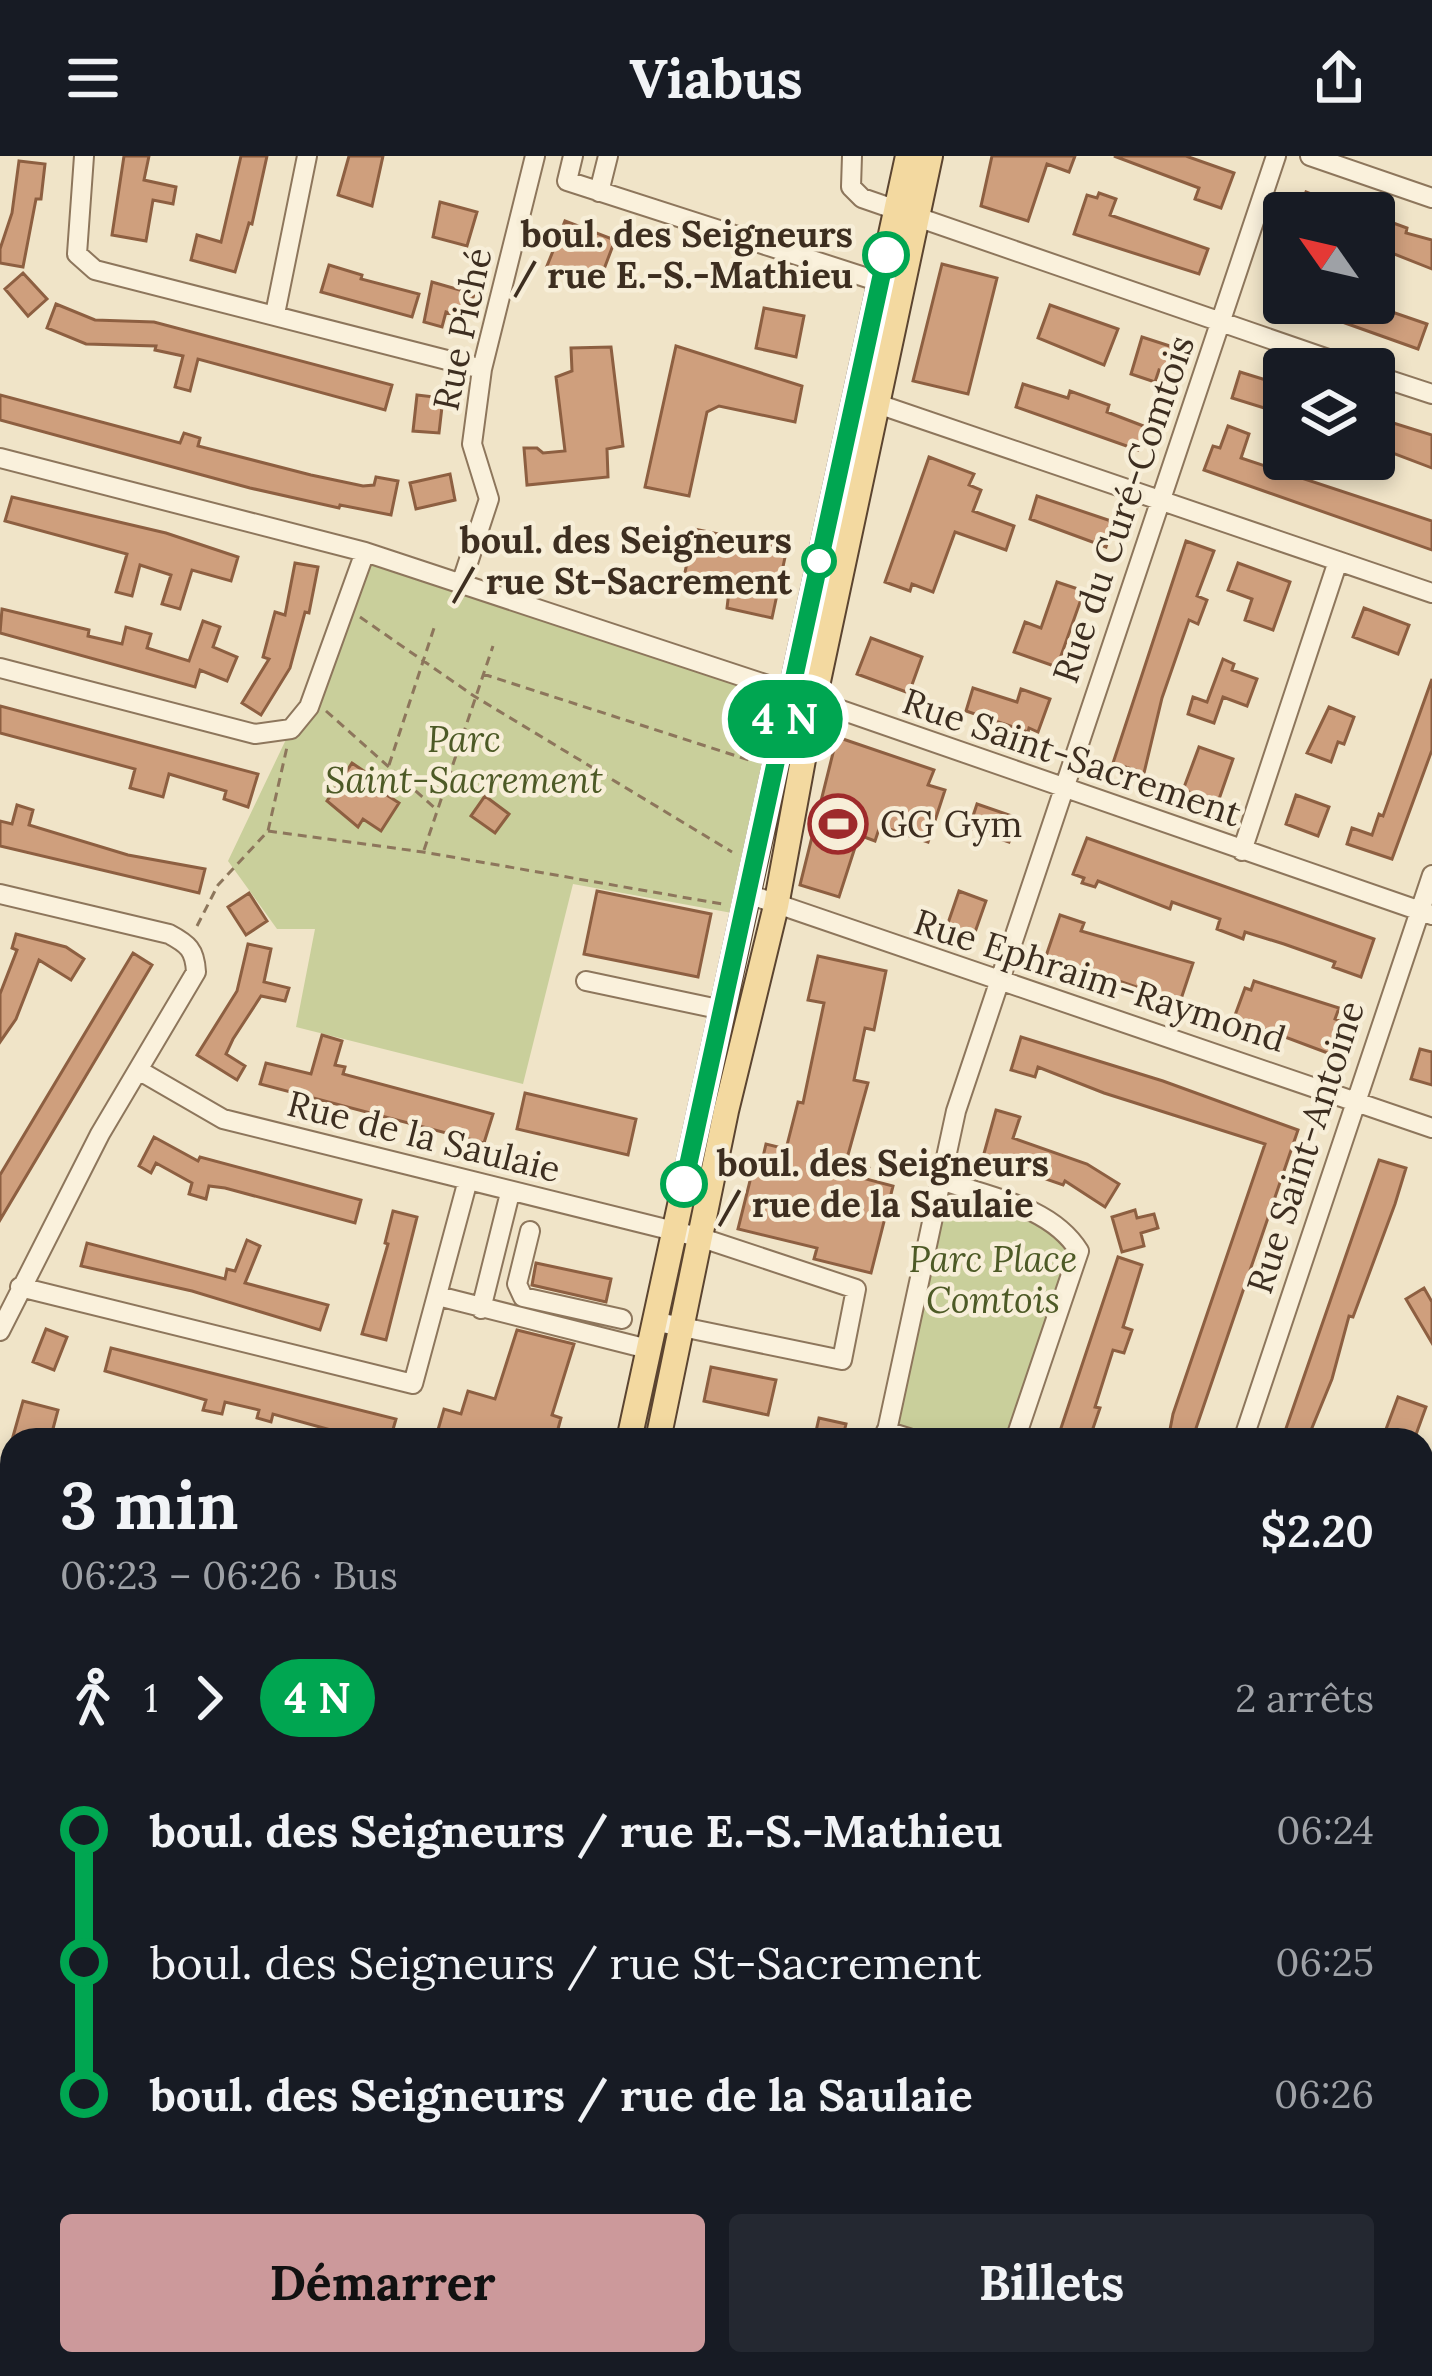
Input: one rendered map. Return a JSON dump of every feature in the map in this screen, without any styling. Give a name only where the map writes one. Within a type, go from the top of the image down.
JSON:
[{"type":"main road","points":[[661,1428],[726,1111],[776,905],[803,696],[907,213],[908,156]]},
{"type":"main road","points":[[866,400],[880,281],[930,156]]},
{"type":"main road","points":[[632,1428],[722,1010],[738,900],[803,696]]},
{"type":"street","points":[[84,156],[77,254],[95,270],[482,369]]},
{"type":"street","points":[[275,314],[307,156]]},
{"type":"street","name":"Rue Piché","points":[[461,584],[489,499],[472,444],[482,369],[535,156]]},
{"type":"street","points":[[573,156],[567,181],[880,281]]},
{"type":"street","points":[[599,192],[608,156]]},
{"type":"street","points":[[852,156],[851,188],[862,198],[1295,348]]},
{"type":"street","name":"Rue du Curé-Comtois","points":[[888,1428],[956,1111],[1276,156]]},
{"type":"street","points":[[1310,156],[1432,198]]},
{"type":"street","points":[[1395,382],[1432,394]]},
{"type":"street","points":[[866,400],[1432,593]]},
{"type":"street","name":"Rue Saint-Sacrement","points":[[0,458],[365,552],[803,696],[1426,913]]},
{"type":"street","points":[[0,668],[255,734],[291,729],[312,698],[365,552]]},
{"type":"street","points":[[1242,851],[1338,561]]},
{"type":"street","name":"Rue Saint-Antoine","points":[[1247,1428],[1354,1100],[1426,913],[1432,875]]},
{"type":"street","points":[[0,894],[169,934],[188,944],[196,955],[196,972],[100,1134],[0,1331]]},
{"type":"street","name":"Rue Ephraim-Raymond","points":[[738,900],[776,905],[1432,1128]]},
{"type":"street","points":[[586,981],[722,1010]]},
{"type":"street","name":"Rue de la Saulaie","points":[[140,1071],[223,1119],[702,1238],[856,1289],[842,1360],[681,1330]]},
{"type":"street","points":[[20,1287],[413,1384],[468,1180]]},
{"type":"street","points":[[941,1180],[1048,1218],[1079,1251],[1019,1428]]},
{"type":"street","points":[[481,1309],[510,1193]]},
{"type":"street","points":[[530,1231],[517,1284],[524,1297],[622,1319]]},
{"type":"street","points":[[438,1296],[648,1349]]},
{"type":"street","points":[[653,1322],[681,1330]]},
{"type":"path","points":[[345,607],[474,696],[739,856]]},
{"type":"path","points":[[389,767],[435,625]]},
{"type":"path","points":[[423,852],[493,646]]},
{"type":"path","points":[[483,674],[760,763]]},
{"type":"path","points":[[312,698],[437,810]]},
{"type":"path","points":[[188,944],[218,885],[268,831],[291,729]]},
{"type":"path","points":[[268,831],[738,900]]},
{"type":"green space","name":"Parc Saint-Sacrement","points":[[365,552],[792,693],[743,915],[573,884],[523,1084],[296,1027],[315,929],[277,929],[228,861],[291,729]]},
{"type":"green space","name":"Parc Place Comtois","points":[[941,1180],[1049,1218],[1079,1251],[1019,1428],[887,1428]]},
{"type":"building","points":[[124,156],[149,156],[144,180],[176,187],[173,204],[153,200],[146,241],[112,235]]},
{"type":"building","points":[[241,156],[267,156],[252,224],[235,272],[191,260],[197,235],[221,242]]},
{"type":"building","points":[[349,156],[383,156],[372,206],[338,195]]},
{"type":"building","points":[[992,156],[1075,156],[1069,172],[1047,164],[1028,221],[981,206]]},
{"type":"building","points":[[1114,156],[1186,156],[1234,173],[1221,208],[1195,199],[1199,188]]},
{"type":"building","points":[[19,161],[45,164],[23,267],[0,263]]},
{"type":"building","points":[[1099,193],[1116,199],[1110,215],[1208,249],[1199,274],[1074,234],[1087,195],[1097,198]]},
{"type":"building","points":[[440,202],[477,212],[467,246],[433,237]]},
{"type":"building","points":[[565,221],[615,240],[598,285],[547,266]]},
{"type":"building","points":[[1395,224],[1407,228],[1406,233],[1432,240],[1432,269],[1395,254]]},
{"type":"building","points":[[942,264],[997,278],[968,394],[913,381]]},
{"type":"building","points":[[329,265],[419,294],[412,317],[321,292]]},
{"type":"building","points":[[23,273],[47,299],[28,316],[5,289]]},
{"type":"building","points":[[432,282],[474,294],[467,319],[446,312],[442,327],[424,322]]},
{"type":"building","points":[[56,304],[95,320],[154,322],[392,385],[385,410],[198,359],[190,391],[175,387],[183,356],[155,350],[156,346],[86,344],[47,328]]},
{"type":"building","points":[[1050,305],[1118,329],[1104,365],[1038,338]]},
{"type":"building","points":[[764,308],[804,316],[796,357],[756,348]]},
{"type":"building","points":[[1395,313],[1427,324],[1418,349],[1348,324],[1395,324]]},
{"type":"building","points":[[1142,337],[1173,347],[1165,372],[1159,370],[1155,382],[1131,374]]},
{"type":"building","points":[[676,346],[802,386],[795,422],[719,406],[707,412],[689,496],[645,487]]},
{"type":"building","points":[[611,347],[623,446],[607,449],[608,477],[527,485],[524,448],[543,453],[565,451],[556,377],[572,371],[571,348]]},
{"type":"building","points":[[1240,372],[1263,379],[1263,408],[1232,398]]},
{"type":"building","points":[[1023,384],[1068,398],[1070,391],[1109,405],[1107,412],[1146,427],[1138,450],[1016,407]]},
{"type":"building","points":[[0,395],[180,443],[184,433],[200,438],[198,446],[311,475],[363,486],[374,485],[376,477],[398,481],[391,515],[250,488],[0,420]]},
{"type":"building","points":[[417,395],[443,398],[439,433],[413,431]]},
{"type":"building","points":[[1395,424],[1432,435],[1432,468],[1395,454]]},
{"type":"building","points":[[1228,426],[1249,434],[1241,458],[1263,465],[1263,480],[1308,480],[1432,521],[1432,550],[1204,470],[1213,446],[1220,448]]},
{"type":"building","points":[[929,457],[974,474],[969,485],[981,490],[973,511],[1014,526],[1006,550],[955,532],[933,592],[912,584],[910,591],[885,582]]},
{"type":"building","points":[[450,474],[455,500],[416,509],[410,483]]},
{"type":"building","points":[[1037,496],[1114,522],[1106,547],[1030,519]]},
{"type":"building","points":[[12,497],[166,533],[238,557],[231,581],[192,570],[180,609],[162,604],[171,575],[140,565],[132,596],[116,592],[127,554],[5,521]]},
{"type":"building","points":[[694,529],[787,548],[772,618],[727,608],[729,591],[683,582]]},
{"type":"building","points":[[1186,541],[1214,551],[1197,596],[1207,600],[1198,624],[1189,620],[1162,698],[1144,773],[1113,763]]},
{"type":"building","points":[[295,563],[318,567],[309,613],[305,612],[290,668],[261,715],[242,703],[269,659],[263,657],[275,612],[285,615]]},
{"type":"building","points":[[1238,563],[1290,582],[1273,630],[1245,620],[1252,599],[1228,590]]},
{"type":"building","points":[[1057,582],[1084,591],[1057,667],[1014,652],[1025,622],[1041,628]]},
{"type":"building","points":[[1364,608],[1409,625],[1398,654],[1353,637]]},
{"type":"building","points":[[2,609],[89,630],[88,636],[122,644],[126,627],[151,634],[147,648],[189,661],[203,621],[220,627],[213,647],[237,657],[227,681],[200,670],[195,687],[0,633]]},
{"type":"building","points":[[871,638],[922,657],[909,693],[857,674]]},
{"type":"building","points":[[1223,659],[1234,664],[1232,670],[1257,679],[1247,706],[1223,697],[1214,723],[1188,714],[1193,697],[1207,702]]},
{"type":"building","points":[[1432,679],[1432,750],[1392,859],[1347,844],[1352,828],[1372,835],[1379,814],[1383,816]]},
{"type":"building","points":[[973,688],[1017,702],[1021,689],[1050,699],[1038,732],[966,711]]},
{"type":"building","points":[[0,706],[258,774],[248,807],[224,799],[226,791],[169,774],[163,797],[130,788],[135,769],[0,733]]},
{"type":"building","points":[[1329,707],[1354,717],[1331,762],[1307,753]]},
{"type":"building","points":[[837,737],[934,770],[928,785],[945,790],[928,842],[880,826],[875,841],[859,835],[839,897],[800,885]]},
{"type":"building","points":[[1199,747],[1233,759],[1218,802],[1183,790]]},
{"type":"building","points":[[352,763],[374,778],[370,784],[399,803],[381,831],[363,819],[358,827],[327,801]]},
{"type":"building","points":[[1296,795],[1329,807],[1318,836],[1286,824]]},
{"type":"building","points":[[485,796],[509,814],[495,833],[471,816]]},
{"type":"building","points":[[977,804],[1018,818],[1009,842],[969,828]]},
{"type":"building","points":[[17,805],[33,810],[29,825],[128,855],[205,869],[199,893],[0,846],[0,821],[12,824]]},
{"type":"building","points":[[1087,838],[1374,939],[1361,977],[1284,944],[1245,932],[1243,939],[1217,929],[1220,919],[1172,902],[1170,909],[1098,881],[1095,887],[1082,883],[1084,878],[1073,874]]},
{"type":"building","points":[[597,891],[711,914],[698,977],[584,954]]},
{"type":"building","points":[[959,891],[986,901],[974,935],[947,926]]},
{"type":"building","points":[[249,893],[267,921],[246,935],[228,907]]},
{"type":"building","points":[[1060,915],[1084,923],[1081,931],[1193,963],[1180,1002],[1046,956]]},
{"type":"building","points":[[16,934],[66,947],[84,959],[71,980],[39,960],[16,1019],[0,1042],[0,994],[17,950],[12,948]]},
{"type":"building","points":[[248,944],[271,949],[264,982],[289,988],[285,1001],[261,996],[233,1039],[226,1054],[245,1066],[237,1080],[197,1055],[237,991]]},
{"type":"building","points":[[133,953],[152,965],[0,1220],[0,1175]]},
{"type":"building","points":[[818,956],[886,971],[874,1030],[865,1028],[854,1080],[868,1083],[846,1162],[869,1168],[866,1179],[893,1186],[871,1273],[814,1259],[817,1248],[738,1229],[752,1173],[759,1174],[766,1144],[786,1149],[798,1102],[803,1103],[824,1003],[808,1000]]},
{"type":"building","points":[[1254,981],[1339,1008],[1335,1019],[1345,1023],[1333,1055],[1234,1018],[1245,988],[1251,990]]},
{"type":"building","points":[[322,1035],[342,1041],[335,1065],[345,1067],[343,1074],[493,1114],[484,1143],[260,1084],[266,1063],[311,1074]]},
{"type":"building","points":[[1021,1037],[1298,1130],[1196,1428],[1170,1428],[1265,1144],[1038,1067],[1035,1077],[1011,1070]]},
{"type":"building","points":[[1420,1049],[1432,1052],[1432,1085],[1411,1079]]},
{"type":"building","points":[[525,1093],[636,1119],[628,1155],[517,1129]]},
{"type":"building","points":[[996,1110],[1020,1117],[1013,1138],[1087,1164],[1119,1184],[1105,1207],[1065,1181],[1063,1185],[983,1157]]},
{"type":"building","points":[[154,1137],[198,1161],[200,1157],[361,1200],[355,1223],[225,1188],[209,1186],[206,1199],[189,1194],[192,1183],[156,1163],[151,1173],[139,1166]]},
{"type":"building","points":[[1379,1160],[1406,1168],[1312,1428],[1286,1428]]},
{"type":"building","points":[[1135,1210],[1137,1218],[1154,1214],[1158,1228],[1141,1233],[1144,1246],[1122,1252],[1112,1217]]},
{"type":"building","points":[[393,1211],[417,1217],[386,1340],[362,1334]]},
{"type":"building","points":[[247,1240],[260,1246],[245,1283],[328,1305],[320,1330],[192,1291],[81,1266],[87,1243],[225,1279],[227,1269],[235,1271]]},
{"type":"building","points":[[1118,1257],[1142,1265],[1123,1327],[1132,1330],[1124,1353],[1113,1350],[1093,1428],[1061,1428]]},
{"type":"building","points":[[536,1263],[611,1279],[606,1302],[532,1285]]},
{"type":"building","points":[[1424,1288],[1432,1302],[1432,1343],[1406,1299]]},
{"type":"building","points":[[46,1329],[67,1337],[54,1370],[33,1362]]},
{"type":"building","points":[[517,1330],[574,1344],[552,1415],[561,1418],[558,1428],[438,1428],[444,1409],[461,1414],[468,1391],[495,1399]]},
{"type":"building","points":[[111,1348],[396,1419],[393,1428],[324,1428],[273,1414],[271,1422],[257,1418],[259,1410],[225,1402],[222,1414],[203,1410],[206,1400],[105,1371]]},
{"type":"building","points":[[711,1367],[776,1380],[768,1415],[704,1401]]},
{"type":"building","points":[[1398,1397],[1426,1407],[1418,1428],[1386,1428]]},
{"type":"building","points":[[23,1401],[58,1410],[53,1428],[15,1428]]},
{"type":"building","points":[[819,1418],[846,1424],[845,1428],[817,1428]]},
{"type":"bus line","points":[[684,1184],[886,255]]},
{"type":"place","name":"boul. des Seigneurs / rue E.-S.-Mathieu","points":[[886,255]]},
{"type":"place","name":"boul. des Seigneurs / rue St-Sacrement","points":[[819,561]]},
{"type":"place","name":"GG Gym","points":[[838,824]]},
{"type":"place","name":"boul. des Seigneurs / rue de la Saulaie","points":[[684,1184]]}]
